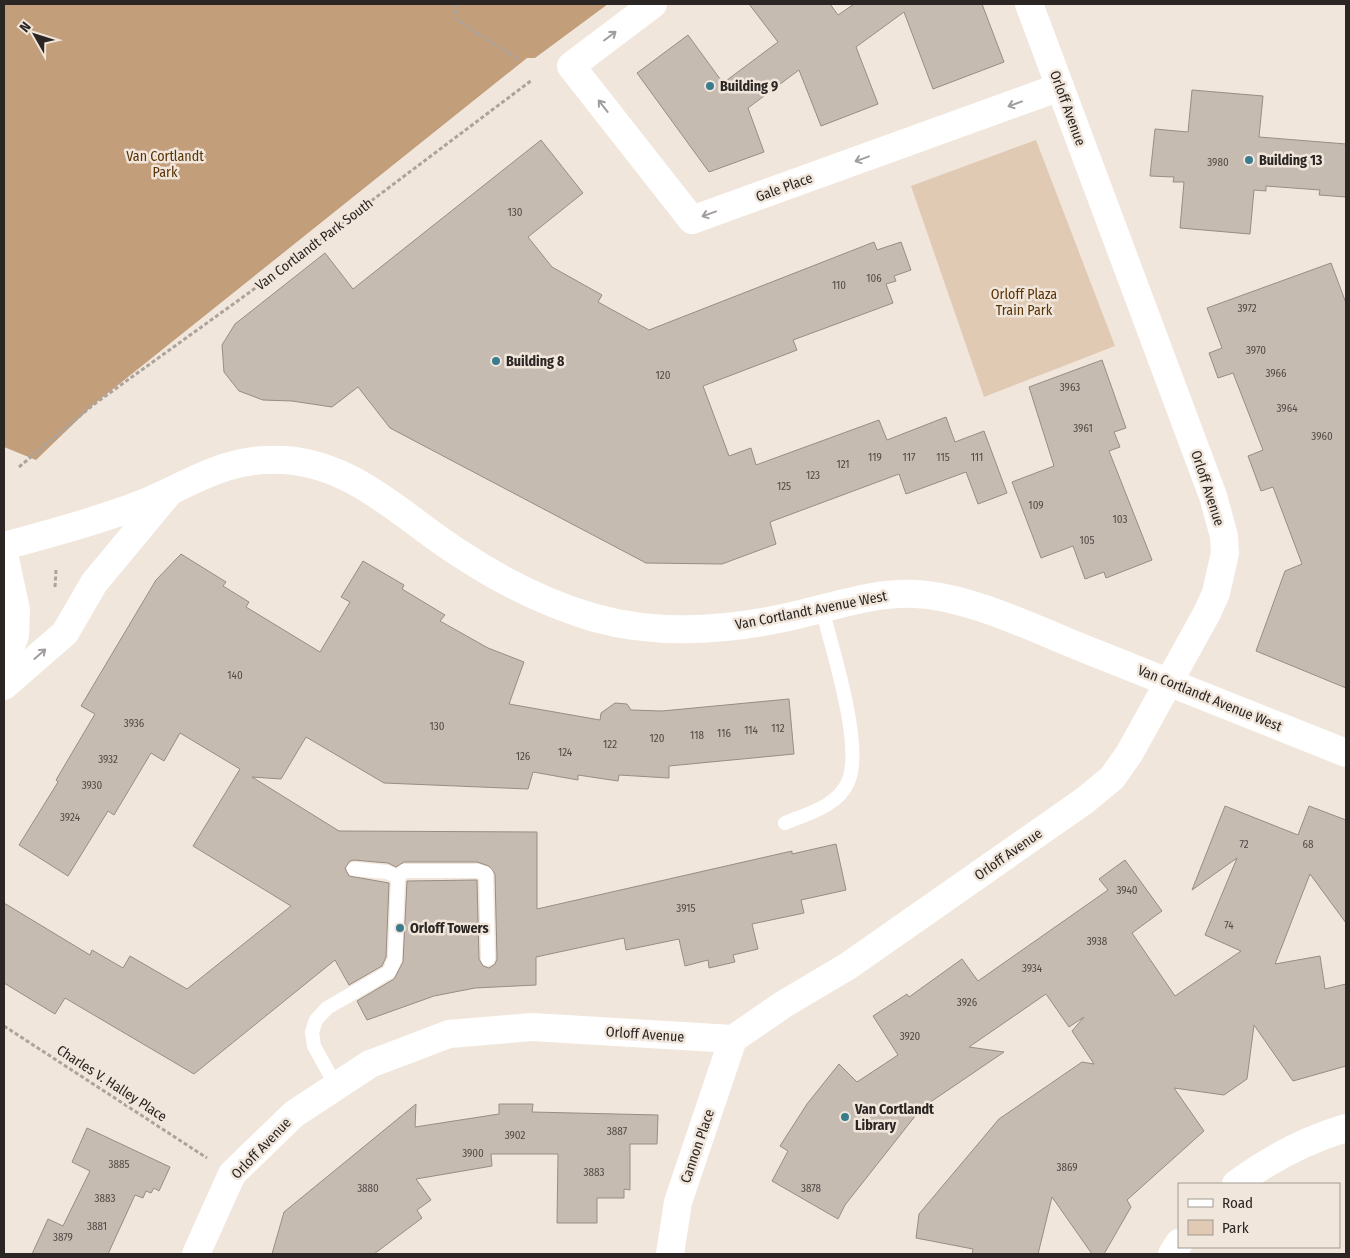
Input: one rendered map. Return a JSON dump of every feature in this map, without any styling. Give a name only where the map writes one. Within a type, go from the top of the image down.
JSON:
[{"type":"street","name":"Gale Place","points":[[653,4],[571,66],[692,220],[1060,87]]},
{"type":"street","name":"Orloff Avenue","points":[[196,1254],[232,1174],[294,1114],[370,1064],[448,1034],[532,1027],[733,1040],[784,1004],[856,960],[1099,789],[1112,778],[1129,754],[1216,593],[1223,570],[1225,554],[1224,536],[1213,496],[1029,4]]},
{"type":"street","name":"Van Cortlandt Avenue West","points":[[4,546],[131,508],[208,472],[249,461],[286,460],[322,467],[380,495],[458,553],[509,583],[568,609],[623,624],[679,629],[758,623],[848,602],[896,594],[917,594],[944,598],[1010,619],[1346,753]]},
{"type":"street","points":[[4,686],[65,633],[80,611],[94,583],[172,489]]},
{"type":"street","points":[[4,554],[16,610],[15,635],[4,666]]},
{"type":"street","name":"Cannon Place","points":[[670,1254],[678,1202],[733,1040]]},
{"type":"street","points":[[1237,1183],[1280,1154],[1306,1142],[1346,1128]]},
{"type":"lane","points":[[786,823],[822,808],[837,796],[848,783],[854,763],[853,736],[822,609]]},
{"type":"lane","points":[[354,869],[387,872],[398,877]]},
{"type":"lane","points":[[336,1086],[314,1046],[312,1032],[316,1020],[327,1008],[389,972],[395,959],[398,877],[404,871],[477,871],[486,874],[488,959]]},
{"type":"path","points":[[454,4],[457,20],[518,59]]},
{"type":"path","name":"Van Cortlandt Park South","points":[[19,467],[93,405],[250,292],[532,80]]},
{"type":"path","points":[[54,594],[56,570]]},
{"type":"path","name":"Charles V. Halley Place","points":[[4,1026],[208,1158]]},
{"type":"green space","name":"Van Cortlandt Park","points":[[4,4],[608,4],[535,58],[527,58],[93,405],[36,460],[4,447]]},
{"type":"green space","name":"Orloff Plaza Train Park","points":[[1036,140],[1115,346],[984,397],[911,186]]},
{"type":"building","name":"Building 9","points":[[749,4],[830,4],[838,15],[854,4],[982,4],[1004,62],[933,89],[904,12],[856,47],[878,104],[821,126],[799,70],[748,108],[764,152],[709,172],[637,73],[688,35],[723,83],[778,42]]},
{"type":"building","name":"Building 13","points":[[1192,90],[1263,96],[1259,137],[1346,144],[1346,197],[1319,195],[1320,190],[1266,186],[1266,191],[1254,190],[1250,234],[1180,228],[1184,182],[1173,182],[1174,177],[1150,176],[1155,129],[1188,132]]},
{"type":"building","name":"Building 8","points":[[541,140],[583,193],[528,237],[552,267],[602,295],[598,302],[649,330],[874,242],[877,250],[901,242],[911,270],[894,276],[896,281],[886,284],[893,303],[793,340],[797,350],[703,386],[729,456],[751,448],[756,465],[879,420],[887,440],[946,417],[955,442],[984,431],[1007,493],[978,504],[966,472],[906,494],[899,474],[770,522],[776,544],[722,564],[646,563],[390,428],[358,387],[332,407],[292,401],[263,400],[239,391],[224,372],[222,345],[235,324],[325,253],[353,289]]},
{"type":"building","points":[[1331,263],[1346,303],[1346,688],[1256,651],[1285,571],[1302,564],[1273,487],[1261,491],[1248,456],[1263,450],[1233,373],[1218,378],[1209,353],[1222,348],[1207,308]]},
{"type":"building","points":[[1102,360],[1126,428],[1114,432],[1120,447],[1109,451],[1152,560],[1106,578],[1104,572],[1085,579],[1073,546],[1041,558],[1012,482],[1054,466],[1029,387]]},
{"type":"building","points":[[181,554],[226,582],[223,586],[249,602],[246,607],[320,652],[350,602],[341,597],[363,561],[404,585],[402,589],[445,615],[440,621],[488,648],[524,662],[509,704],[600,720],[601,713],[615,703],[627,704],[631,710],[662,711],[789,699],[794,754],[669,766],[669,778],[619,775],[618,781],[578,775],[578,780],[533,772],[528,789],[384,783],[306,737],[281,779],[252,777],[339,831],[537,832],[537,909],[792,851],[792,854],[836,844],[846,890],[801,900],[804,913],[752,924],[758,949],[733,955],[735,962],[709,968],[708,960],[685,966],[679,939],[626,950],[624,938],[536,957],[536,985],[475,988],[434,996],[367,1020],[357,1001],[394,979],[403,962],[407,881],[477,880],[479,959],[483,966],[489,968],[495,964],[497,959],[495,874],[489,866],[477,862],[404,862],[396,867],[388,863],[354,860],[350,861],[345,868],[349,876],[389,883],[386,957],[382,966],[349,985],[335,960],[194,1074],[65,998],[55,1014],[4,983],[4,903],[90,955],[92,950],[123,968],[130,956],[187,989],[291,906],[193,846],[240,769],[180,733],[164,761],[151,753],[114,815],[108,811],[68,876],[19,845],[58,782],[56,780],[95,714],[81,706],[156,580]]},
{"type":"building","points":[[1225,806],[1298,835],[1309,806],[1346,820],[1346,923],[1310,874],[1275,964],[1320,956],[1325,989],[1346,984],[1346,1066],[1293,1081],[1254,1025],[1247,1079],[1224,1095],[1174,1088],[1204,1131],[1127,1200],[1131,1207],[1104,1254],[1092,1254],[1052,1197],[1038,1254],[972,1254],[973,1249],[916,1238],[919,1214],[999,1119],[1082,1062],[1094,1064],[1072,1031],[1084,1017],[1069,1027],[1046,994],[969,1047],[1004,1052],[929,1103],[927,1101],[845,1205],[838,1219],[772,1181],[788,1151],[780,1146],[807,1104],[839,1064],[857,1082],[898,1055],[873,1016],[907,994],[909,997],[962,959],[978,981],[1108,890],[1099,879],[1125,860],[1162,911],[1132,933],[1175,996],[1241,951],[1205,935],[1237,858],[1192,890]]},
{"type":"building","points":[[416,1104],[415,1127],[499,1114],[499,1104],[533,1104],[532,1112],[658,1115],[657,1144],[630,1144],[630,1190],[624,1189],[624,1198],[597,1198],[597,1223],[557,1223],[558,1154],[491,1154],[492,1166],[416,1179],[431,1200],[417,1210],[422,1218],[374,1254],[272,1254],[284,1212]]},
{"type":"building","points":[[87,1128],[170,1167],[159,1191],[154,1188],[151,1193],[146,1191],[143,1198],[135,1195],[108,1254],[32,1254],[48,1219],[63,1226],[90,1171],[72,1162]]},
{"type":"place","name":"Building 9","points":[[710,86]]},
{"type":"place","name":"Building 13","points":[[1249,160]]},
{"type":"place","name":"Building 8","points":[[496,361]]},
{"type":"place","name":"Orloff Towers","points":[[400,928]]},
{"type":"place","name":"Van Cortlandt Library","points":[[845,1117]]}]
